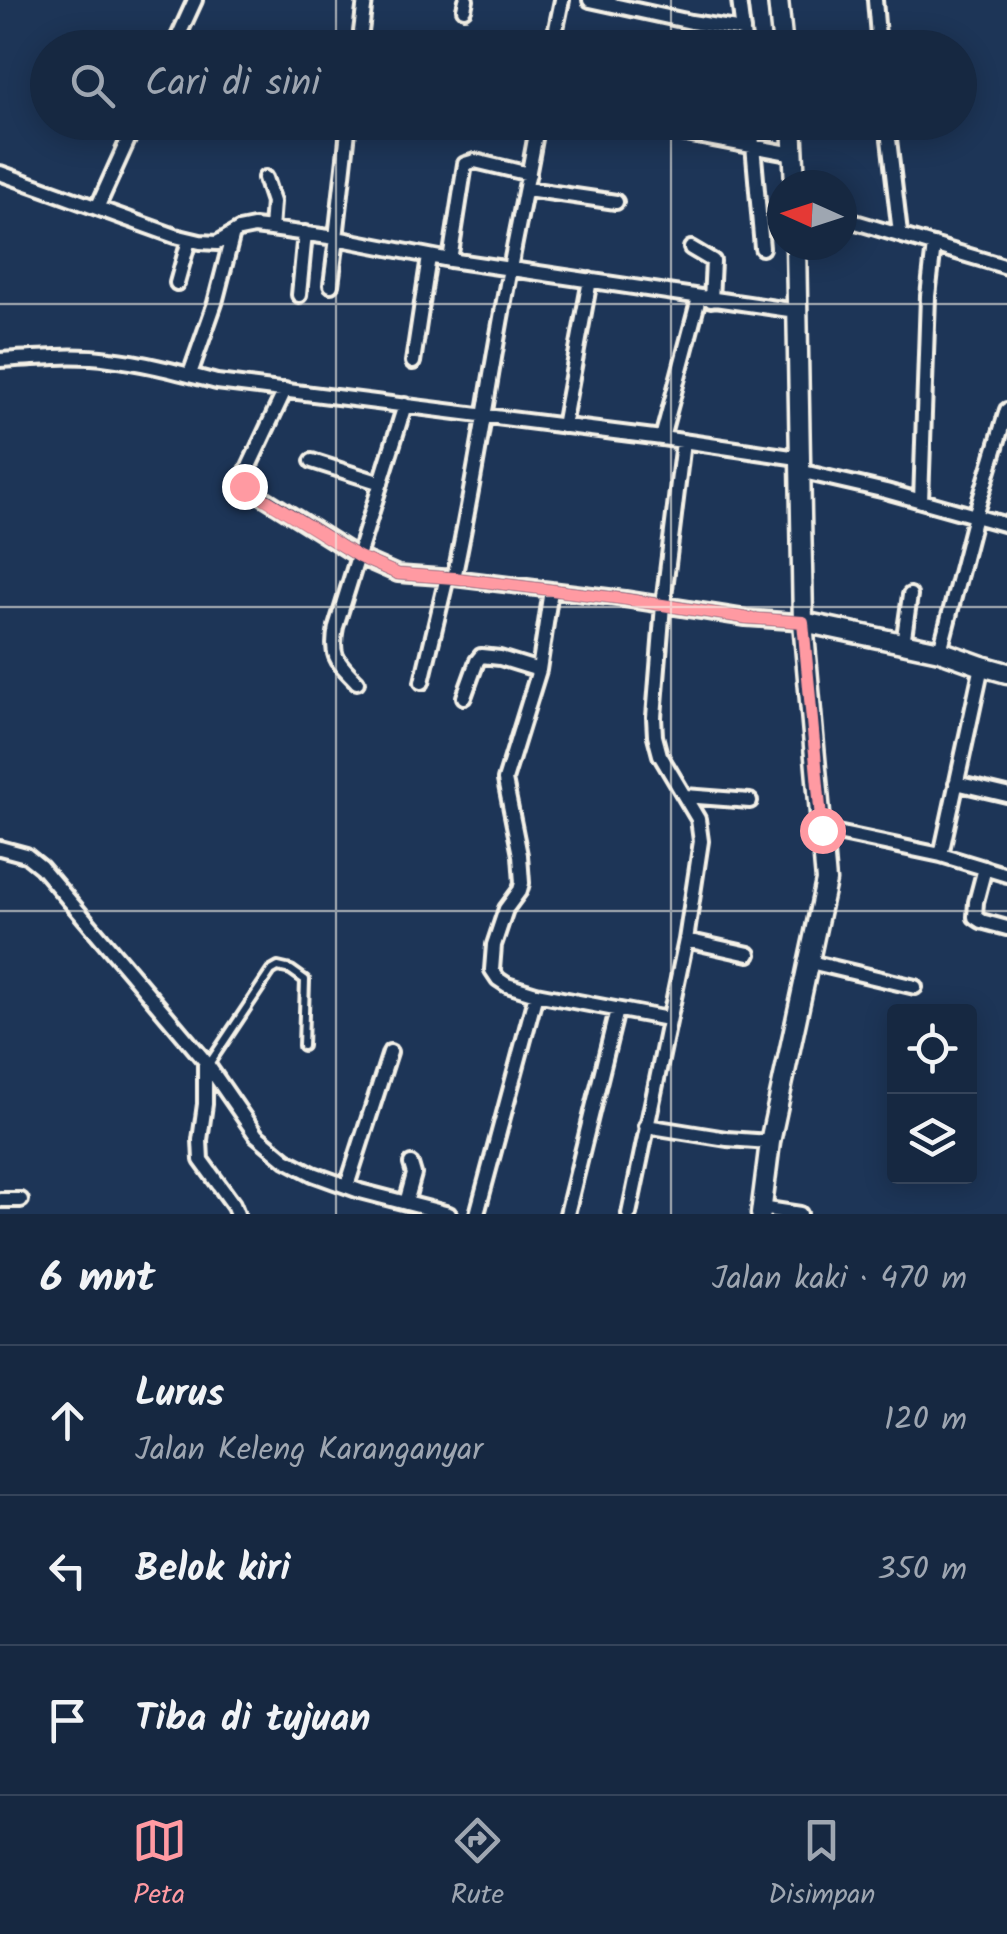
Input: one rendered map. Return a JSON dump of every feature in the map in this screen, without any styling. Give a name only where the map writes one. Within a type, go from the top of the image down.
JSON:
[{"type":"main road","points":[[778,0],[782,30]]},
{"type":"main road","points":[[793,140],[795,170]]},
{"type":"main road","points":[[761,1211],[770,1142],[826,881],[803,622],[796,260]]},
{"type":"main road","points":[[803,622],[940,651],[1007,673]]},
{"type":"street","points":[[181,30],[195,0]]},
{"type":"street","points":[[361,30],[365,0]]},
{"type":"street","points":[[556,30],[562,0]]},
{"type":"street","points":[[590,0],[743,30],[740,0]]},
{"type":"street","points":[[875,0],[878,30]]},
{"type":"street","points":[[98,206],[128,140]]},
{"type":"street","points":[[331,285],[347,140]]},
{"type":"street","points":[[422,682],[468,513],[535,140]]},
{"type":"street","points":[[724,140],[794,154]]},
{"type":"street","points":[[760,140],[764,148],[762,248]]},
{"type":"street","points":[[889,140],[900,234]]},
{"type":"street","points":[[450,260],[465,164],[476,161],[529,174]]},
{"type":"street","points":[[0,172],[189,240],[218,243],[239,230],[271,228],[450,260],[796,311]]},
{"type":"street","points":[[265,178],[272,202],[271,228]]},
{"type":"street","points":[[527,189],[616,202]]},
{"type":"street","points":[[857,222],[1007,267]]},
{"type":"street","points":[[299,295],[305,233]]},
{"type":"street","points":[[190,374],[216,303],[232,236]]},
{"type":"street","points":[[177,283],[189,240]]},
{"type":"street","points":[[921,502],[928,296],[934,245]]},
{"type":"street","points":[[662,438],[714,261],[691,248]]},
{"type":"street","points":[[414,362],[429,256]]},
{"type":"street","points":[[563,426],[590,280]]},
{"type":"street","points":[[0,360],[107,358],[218,382],[753,452],[1007,525]]},
{"type":"street","points":[[285,390],[245,475],[244,486],[359,557],[398,574],[803,622]]},
{"type":"street","points":[[357,682],[335,659],[332,645],[405,406]]},
{"type":"street","points":[[940,651],[1007,410]]},
{"type":"street","points":[[629,1214],[686,940],[701,841],[698,819],[660,755],[654,717],[663,605],[684,442]]},
{"type":"street","points":[[312,461],[382,483]]},
{"type":"street","points":[[551,590],[539,670],[504,780],[522,882],[506,909],[494,945],[492,970],[507,985],[536,994],[668,1019]]},
{"type":"street","points":[[902,644],[910,595]]},
{"type":"street","points":[[464,698],[482,656],[539,670]]},
{"type":"street","points":[[941,855],[982,666]]},
{"type":"street","points":[[956,784],[1007,795]]},
{"type":"street","points":[[684,796],[750,802]]},
{"type":"street","points":[[822,830],[941,855],[1007,875]]},
{"type":"street","points":[[0,848],[26,854],[42,867],[206,1063],[256,1135],[286,1160],[312,1174],[403,1207],[449,1214]]},
{"type":"street","points":[[985,868],[975,917],[1007,928]]},
{"type":"street","points":[[686,940],[748,954]]},
{"type":"street","points":[[810,962],[915,987]]},
{"type":"street","points":[[477,1214],[536,994]]},
{"type":"street","points":[[566,1214],[617,1010]]},
{"type":"street","points":[[347,1186],[390,1052]]},
{"type":"street","points":[[206,1063],[200,1155],[237,1214]]},
{"type":"street","points":[[646,1126],[770,1142]]},
{"type":"street","points":[[403,1207],[414,1174],[411,1164]]},
{"type":"street","points":[[0,1200],[21,1200]]},
{"type":"street","points":[[761,1211],[800,1214]]},
{"type":"lane","points":[[206,1063],[275,967],[291,970],[305,980],[303,1046]]},
{"type":"route","points":[[244,486],[359,557],[398,574],[803,622],[822,830]]}]
